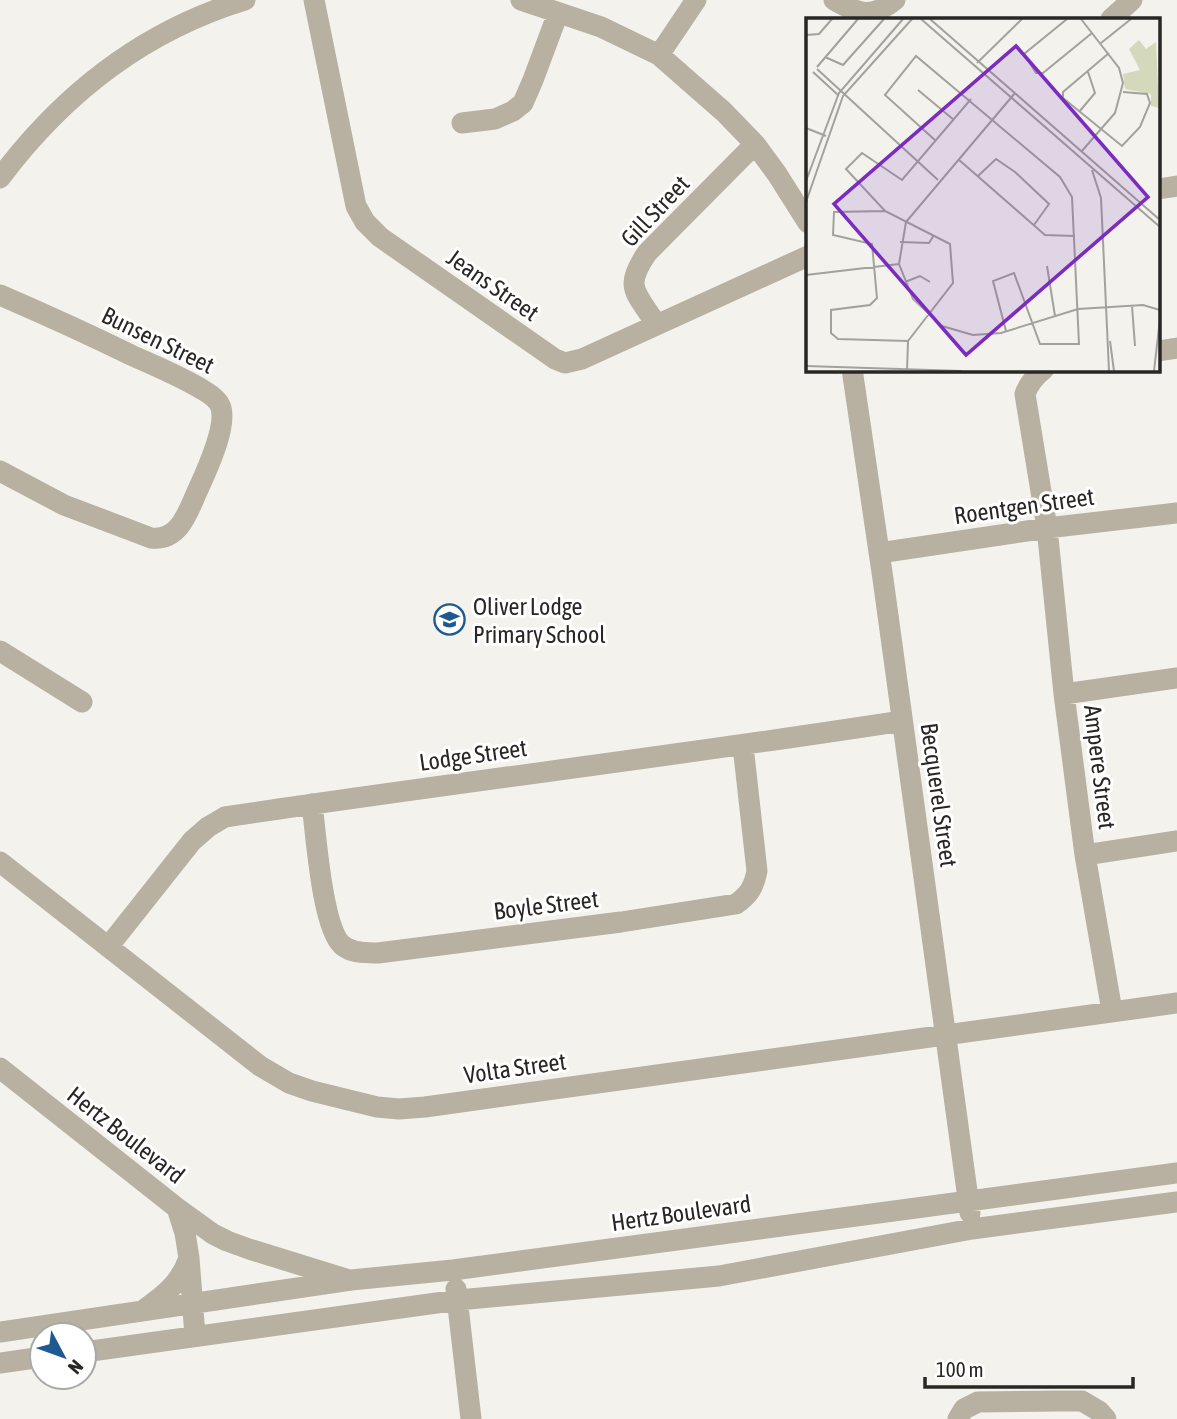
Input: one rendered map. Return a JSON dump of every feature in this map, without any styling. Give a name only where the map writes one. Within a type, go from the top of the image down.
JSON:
[{"type":"street","points":[[0,178],[49,120],[92,81],[132,51],[169,30],[221,7],[245,0]]},
{"type":"street","name":"Jeans Street","points":[[314,0],[356,206],[365,222],[380,237],[549,356],[565,363],[583,359],[806,257]]},
{"type":"street","points":[[521,0],[601,27],[659,55],[724,112],[755,144],[806,220]]},
{"type":"street","points":[[659,55],[696,0]]},
{"type":"street","points":[[834,0],[854,11],[865,13],[881,10],[895,0]]},
{"type":"street","points":[[1112,18],[1132,0]]},
{"type":"street","points":[[462,123],[495,118],[513,111],[523,103],[558,13]]},
{"type":"street","name":"Gill Street","points":[[656,324],[635,290],[633,280],[638,267],[648,253],[755,144]]},
{"type":"street","name":"Bunsen Street","points":[[0,295],[204,390],[221,405],[223,419],[207,470],[190,508],[175,532],[165,538],[151,538],[64,505],[0,471]]},
{"type":"street","name":"Becquerel Street","points":[[852,371],[972,1229]]},
{"type":"street","name":"Ampere Street","points":[[1042,371],[1028,385],[1025,394],[1047,528],[1064,694],[1086,855],[1112,1011]]},
{"type":"street","name":"Roentgen Street","points":[[879,553],[1047,528],[1177,513]]},
{"type":"street","points":[[0,651],[82,702]]},
{"type":"street","points":[[1064,694],[1177,678]]},
{"type":"street","name":"Lodge Street","points":[[108,947],[192,841],[225,817],[743,746],[902,721]]},
{"type":"street","name":"Boyle Street","points":[[312,804],[324,898],[332,931],[349,950],[378,953],[621,922],[736,904],[751,891],[757,871],[743,746]]},
{"type":"street","points":[[1086,855],[1177,841]]},
{"type":"street","name":"Volta Street","points":[[0,862],[260,1066],[300,1087],[377,1107],[425,1107],[1177,1003]]},
{"type":"street","name":"Hertz Boulevard","points":[[0,1069],[177,1208],[189,1258],[195,1336]]},
{"type":"street","name":"Hertz Boulevard","points":[[0,1332],[351,1280],[453,1270],[1177,1173]]},
{"type":"street","points":[[98,1350],[458,1300],[719,1276],[972,1229],[1177,1202]]},
{"type":"street","points":[[177,1208],[227,1241],[351,1280]]},
{"type":"street","points":[[143,1310],[174,1286],[189,1258]]},
{"type":"street","points":[[453,1270],[471,1419]]},
{"type":"street","points":[[0,1363],[28,1359]]},
{"type":"street","points":[[958,1419],[964,1409],[978,1402],[1058,1401],[1082,1401],[1099,1411],[1105,1419]]},
{"type":"place","name":"Oliver Lodge Primary School","points":[[450,620]]}]
